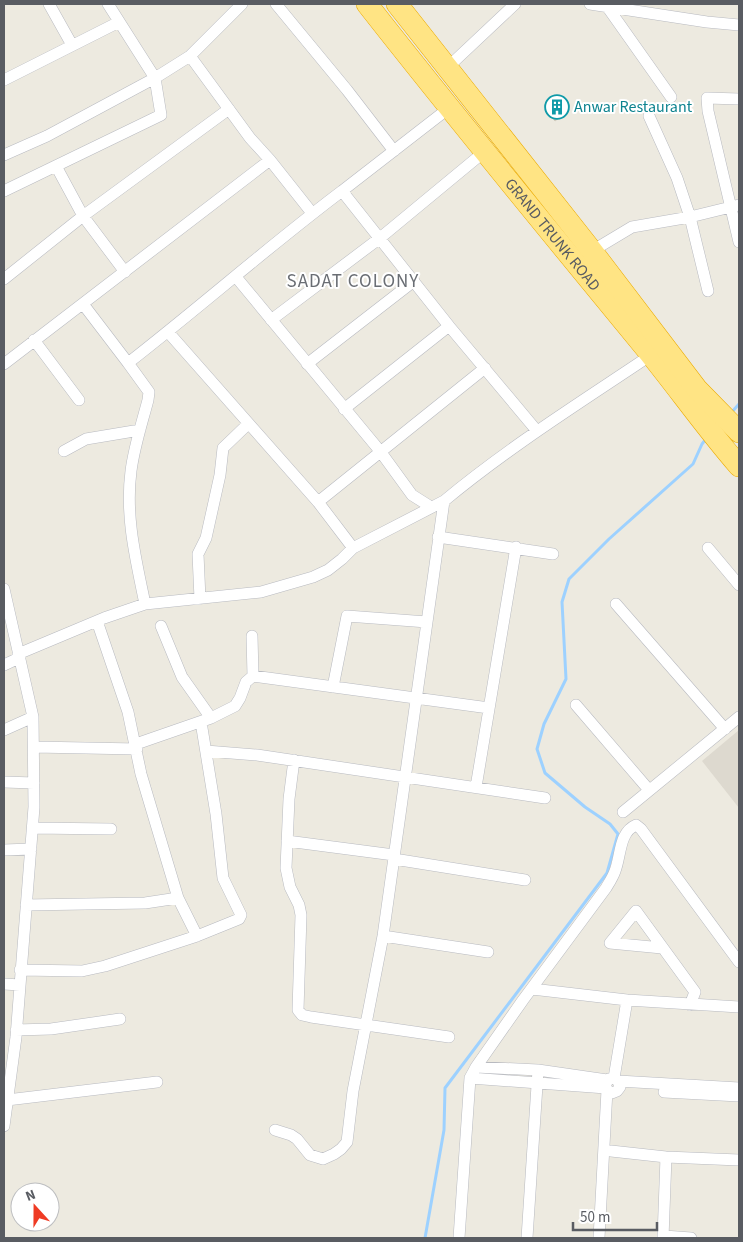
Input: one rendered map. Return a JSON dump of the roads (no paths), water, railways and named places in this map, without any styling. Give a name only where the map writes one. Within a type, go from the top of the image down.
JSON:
[{"type":"highway","name":"GRAND TRUNK ROAD","points":[[367,4],[448,108],[652,355],[692,395],[739,432]]},
{"type":"highway","name":"GRAND TRUNK ROAD","points":[[397,4],[592,251],[692,395],[723,448],[739,466]]},
{"type":"street","points":[[49,4],[72,45]]},
{"type":"street","points":[[4,191],[161,116],[156,78],[108,4]]},
{"type":"street","points":[[4,155],[47,136],[156,78],[190,56],[242,4]]},
{"type":"street","points":[[276,4],[347,90],[394,151]]},
{"type":"street","points":[[447,68],[515,4]]},
{"type":"street","points":[[590,4],[739,25]]},
{"type":"street","points":[[606,5],[671,97]]},
{"type":"street","points":[[4,80],[119,22]]},
{"type":"street","points":[[190,56],[250,138],[312,213]]},
{"type":"street","points":[[739,99],[707,98],[708,111],[735,206],[739,242]]},
{"type":"street","points":[[128,363],[236,277],[312,213],[448,108]]},
{"type":"street","points":[[4,279],[83,216],[229,110]]},
{"type":"street","points":[[649,116],[677,178],[690,217],[708,291]]},
{"type":"street","points":[[271,320],[380,238],[484,152]]},
{"type":"street","points":[[4,364],[270,160]]},
{"type":"street","points":[[56,166],[83,216],[125,272]]},
{"type":"street","points":[[342,191],[449,326],[537,431]]},
{"type":"street","points":[[592,251],[632,227],[690,217],[735,206]]},
{"type":"street","points":[[236,277],[380,451],[412,495],[431,507]]},
{"type":"street","points":[[307,364],[414,281]]},
{"type":"street","points":[[83,304],[149,392],[131,470],[129,502],[131,539],[145,604]]},
{"type":"street","points":[[344,409],[449,326]]},
{"type":"street","points":[[168,332],[318,502],[353,548]]},
{"type":"street","points":[[34,340],[79,400]]},
{"type":"street","points":[[4,665],[18,656],[97,621],[145,604],[262,592],[313,577],[328,570],[353,548],[444,501],[464,484],[537,431],[652,355]]},
{"type":"street","points":[[318,502],[485,368]]},
{"type":"street","points":[[200,599],[198,554],[206,538],[220,475],[223,448],[248,424]]},
{"type":"street","points":[[64,451],[86,440],[140,430]]},
{"type":"street","points":[[276,1130],[291,1135],[297,1139],[310,1155],[323,1159],[341,1149],[347,1142],[352,1091],[383,936],[444,501]]},
{"type":"street","points":[[438,537],[516,547],[553,554]]},
{"type":"street","points":[[476,787],[516,547]]},
{"type":"street","points":[[708,548],[739,585]]},
{"type":"street","points":[[4,589],[33,717],[34,747],[33,828],[16,1030],[4,1126]]},
{"type":"street","points":[[616,604],[725,729]]},
{"type":"street","points":[[332,687],[347,616],[426,622]]},
{"type":"street","points":[[97,621],[128,712],[142,774],[178,898],[197,936]]},
{"type":"street","points":[[20,970],[82,971],[105,966],[197,936],[239,919],[242,915],[223,878],[206,751],[206,720],[182,677],[161,626]]},
{"type":"street","points":[[252,636],[253,676]]},
{"type":"street","points":[[34,747],[136,746],[206,720],[235,706],[246,682],[253,676],[489,708]]},
{"type":"street","points":[[576,705],[649,790]]},
{"type":"street","points":[[4,730],[33,717]]},
{"type":"street","points":[[622,812],[739,717]]},
{"type":"street","points":[[206,751],[294,760],[545,798]]},
{"type":"street","points":[[294,760],[289,799],[286,868],[290,888],[299,904],[301,914],[298,1010],[302,1015],[311,1017],[449,1037]]},
{"type":"street","points":[[4,782],[34,783]]},
{"type":"street","points":[[459,1238],[470,1078],[476,1067],[606,888],[616,870],[629,828],[636,825],[641,829],[739,962]]},
{"type":"street","points":[[33,828],[111,829]]},
{"type":"street","points":[[287,842],[394,857],[524,880]]},
{"type":"street","points":[[4,850],[31,849]]},
{"type":"street","points":[[26,905],[145,903],[178,898]]},
{"type":"street","points":[[383,936],[488,952]]},
{"type":"street","points":[[662,948],[695,992],[690,1005]]},
{"type":"street","points":[[4,984],[20,985]]},
{"type":"street","points":[[532,989],[626,1000],[739,1007]]},
{"type":"street","points":[[599,1238],[612,1086],[626,1000]]},
{"type":"street","points":[[16,1030],[52,1029],[120,1019]]},
{"type":"street","points":[[476,1067],[538,1070],[612,1086],[739,1088]]},
{"type":"street","points":[[527,1238],[538,1070]]},
{"type":"street","points":[[470,1078],[739,1096]]},
{"type":"street","points":[[7,1092],[157,1082]]},
{"type":"street","points":[[606,1238],[612,1086]]},
{"type":"street","points":[[610,1151],[666,1157],[739,1160]]},
{"type":"street","points":[[666,1157],[664,1237],[691,1238]]},
{"type":"waterway","points":[[731,413],[739,404]]},
{"type":"waterway","points":[[425,1238],[444,1130],[445,1088],[607,873],[618,834],[610,824],[585,807],[545,773],[537,749],[544,724],[566,679],[562,602],[569,579],[609,539],[693,464],[706,439]]},
{"type":"place","name":"Anwar Restaurant","points":[[557,107]]},
{"type":"district","name":"SADAT COLONY","points":[[353,281]]}]
